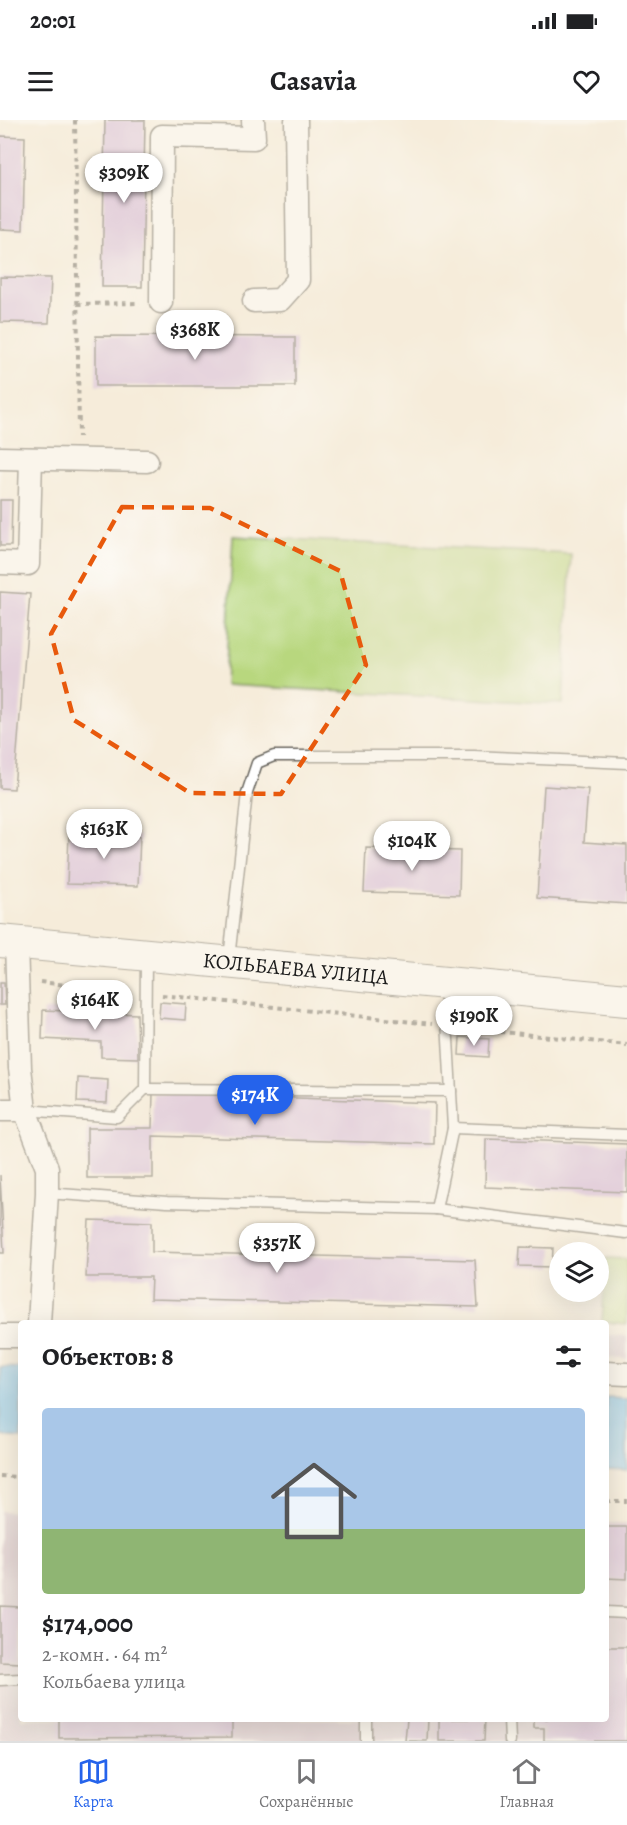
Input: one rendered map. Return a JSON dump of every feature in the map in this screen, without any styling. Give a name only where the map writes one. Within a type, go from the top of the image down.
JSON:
[{"type":"main road","name":"КОЛЬБАЕВА УЛИЦА","points":[[8,942],[627,1000]]},
{"type":"street","points":[[161,302],[162,136],[254,138],[253,120]]},
{"type":"street","points":[[254,301],[280,300],[298,280],[296,120]]},
{"type":"street","points":[[0,459],[147,461]]},
{"type":"street","points":[[0,563],[28,564],[31,459]]},
{"type":"street","points":[[8,942],[16,980],[20,1068],[25,1110],[46,1168],[47,1193],[39,1320]]},
{"type":"street","points":[[0,1110],[25,1110]]},
{"type":"street","points":[[0,1336],[18,1336]]},
{"type":"street","points":[[609,1373],[627,1374]]},
{"type":"lane","points":[[229,962],[247,793],[257,764],[274,756],[474,756],[627,762]]},
{"type":"lane","points":[[25,1110],[117,1117],[145,1089],[146,956]]},
{"type":"lane","points":[[436,1209],[453,1128],[445,982]]},
{"type":"lane","points":[[145,1089],[451,1090]]},
{"type":"lane","points":[[453,1128],[627,1135]]},
{"type":"lane","points":[[47,1193],[167,1202],[436,1209],[626,1233]]},
{"type":"lane","points":[[609,1612],[627,1613]]},
{"type":"lane","points":[[0,1680],[18,1679]]},
{"type":"lane","points":[[366,1722],[366,1741]]},
{"type":"lane","points":[[509,1722],[510,1741]]},
{"type":"path","points":[[75,120],[80,460]]},
{"type":"path","points":[[77,304],[161,302]]},
{"type":"path","points":[[16,980],[627,1045]]},
{"type":"path","points":[[0,1476],[18,1477]]},
{"type":"path","points":[[609,1502],[627,1501]]},
{"type":"highlighted area","points":[[122,507],[210,508],[340,571],[366,665],[281,794],[190,793],[74,720],[51,634]]},
{"type":"shaded area","points":[[609,1335],[627,1336],[627,1359],[609,1358]]},
{"type":"shaded area","points":[[0,1511],[18,1512],[18,1722],[609,1722],[609,1523],[627,1523],[627,1741],[0,1741]]},
{"type":"green space","points":[[233,536],[571,554],[563,704],[225,685]]},
{"type":"green space","points":[[609,1258],[627,1259],[627,1324],[609,1323],[609,1320],[602,1320],[603,1302],[609,1302]]},
{"type":"water","points":[[0,1367],[18,1368],[18,1438],[0,1436]]},
{"type":"water","points":[[609,1397],[627,1398],[627,1470],[609,1469]]},
{"type":"building","points":[[105,120],[145,120],[142,287],[102,287]]},
{"type":"building","points":[[0,136],[25,137],[23,230],[0,229]]},
{"type":"building","points":[[0,277],[51,278],[49,323],[0,322]]},
{"type":"building","points":[[96,336],[295,337],[295,386],[96,386]]},
{"type":"building","points":[[0,500],[12,500],[11,546],[0,546]]},
{"type":"building","points":[[0,592],[30,594],[14,789],[0,788]]},
{"type":"building","points":[[544,786],[588,789],[584,842],[627,845],[627,904],[537,898]]},
{"type":"building","points":[[69,834],[140,836],[138,886],[67,884]]},
{"type":"building","points":[[366,848],[460,851],[459,895],[364,892]]},
{"type":"building","points":[[0,983],[4,983],[5,1005],[0,1005]]},
{"type":"building","points":[[160,1002],[186,1004],[185,1020],[159,1018]]},
{"type":"building","points":[[43,1010],[137,1014],[138,1058],[101,1057],[101,1042],[42,1039]]},
{"type":"building","points":[[460,1037],[489,1039],[488,1057],[459,1055]]},
{"type":"building","points":[[78,1078],[108,1080],[107,1103],[77,1102]]},
{"type":"building","points":[[153,1093],[435,1103],[434,1144],[153,1136],[153,1178],[87,1178],[87,1128],[152,1128]]},
{"type":"building","points":[[486,1139],[627,1144],[627,1192],[485,1187]]},
{"type":"building","points":[[0,1175],[4,1253],[0,1253]]},
{"type":"building","points":[[89,1220],[152,1222],[152,1252],[475,1260],[478,1307],[150,1299],[151,1277],[86,1277]]},
{"type":"building","points":[[520,1247],[549,1248],[549,1267],[519,1266]]},
{"type":"building","points":[[609,1527],[627,1527],[627,1579],[609,1578]]},
{"type":"building","points":[[0,1606],[18,1607],[18,1663],[0,1662]]},
{"type":"building","points":[[609,1647],[627,1647],[627,1741],[544,1741],[544,1728],[534,1728],[534,1722],[609,1722]]},
{"type":"building","points":[[59,1722],[232,1722],[232,1737],[59,1738]]},
{"type":"building","points":[[407,1722],[428,1722],[427,1741],[405,1741]]},
{"type":"building","points":[[439,1722],[485,1722],[484,1741],[439,1741]]}]
